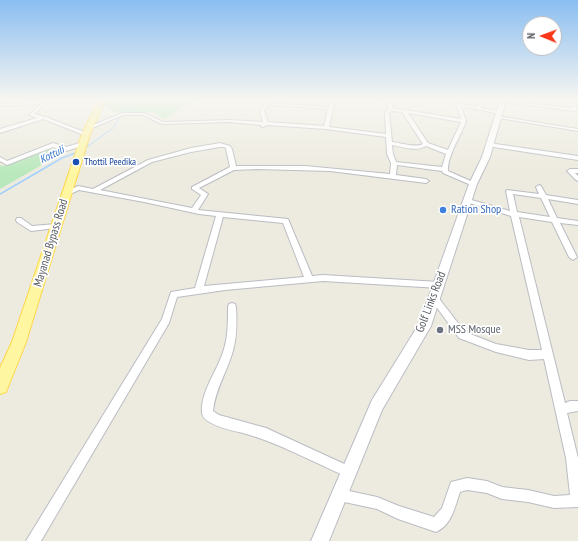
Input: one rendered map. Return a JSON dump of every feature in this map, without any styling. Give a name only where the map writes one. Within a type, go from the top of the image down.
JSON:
[{"type":"main road","name":"Mayanad Bypass Road","points":[[0,386],[18,342],[90,125]]},
{"type":"main road","name":"Golf Links Road","points":[[320,541],[377,405],[425,326],[473,184],[486,157],[495,125]]},
{"type":"street","points":[[0,131],[19,125]]},
{"type":"street","points":[[65,125],[87,131],[99,125]]},
{"type":"street","points":[[270,125],[326,128],[389,136]]},
{"type":"street","points":[[388,125],[390,154],[394,163],[393,175]]},
{"type":"street","points":[[413,125],[426,144],[450,153]]},
{"type":"street","points":[[444,169],[462,125]]},
{"type":"street","points":[[561,125],[578,130]]},
{"type":"street","points":[[390,143],[414,147],[421,147],[426,144]]},
{"type":"street","points":[[4,161],[53,145],[66,149],[82,145]]},
{"type":"street","points":[[94,191],[150,161],[191,150],[220,145],[227,146],[229,149],[233,168]]},
{"type":"street","points":[[489,145],[578,158]]},
{"type":"street","points":[[394,163],[444,169],[445,172],[473,184]]},
{"type":"street","points":[[194,211],[205,194],[194,188],[233,168],[266,166],[393,175],[426,181]]},
{"type":"street","points":[[578,171],[570,171],[578,179]]},
{"type":"street","points":[[539,187],[573,257]]},
{"type":"street","points":[[66,194],[78,188],[194,211],[286,220],[309,279]]},
{"type":"street","points":[[340,495],[377,503],[436,525],[447,512],[455,486],[467,484],[487,487],[502,493],[528,496],[554,502],[577,501],[572,458],[509,191],[578,202]]},
{"type":"street","points":[[468,200],[514,214],[578,223]]},
{"type":"street","points":[[199,290],[220,214]]},
{"type":"street","points":[[19,220],[31,228],[56,226]]},
{"type":"street","points":[[33,541],[166,320],[174,294],[199,290],[323,278],[439,285]]},
{"type":"street","points":[[434,298],[462,335],[496,348],[529,355],[547,354]]},
{"type":"street","points":[[232,307],[232,339],[226,357],[215,379],[208,401],[208,413],[216,420],[266,434],[349,472]]},
{"type":"street","points":[[561,410],[570,406],[578,406]]},
{"type":"green space","points":[[55,148],[66,151],[0,189],[0,165],[2,166]]},
{"type":"waterway","name":"Kottuli","points":[[84,149],[115,125]]},
{"type":"waterway","name":"Kottuli","points":[[0,194],[62,158],[78,152],[76,153]]},
{"type":"place","name":"Thottil Peedika","points":[[76,162]]},
{"type":"place","name":"Ration Shop","points":[[443,210]]},
{"type":"place","name":"MSS Mosque","points":[[440,330]]}]
